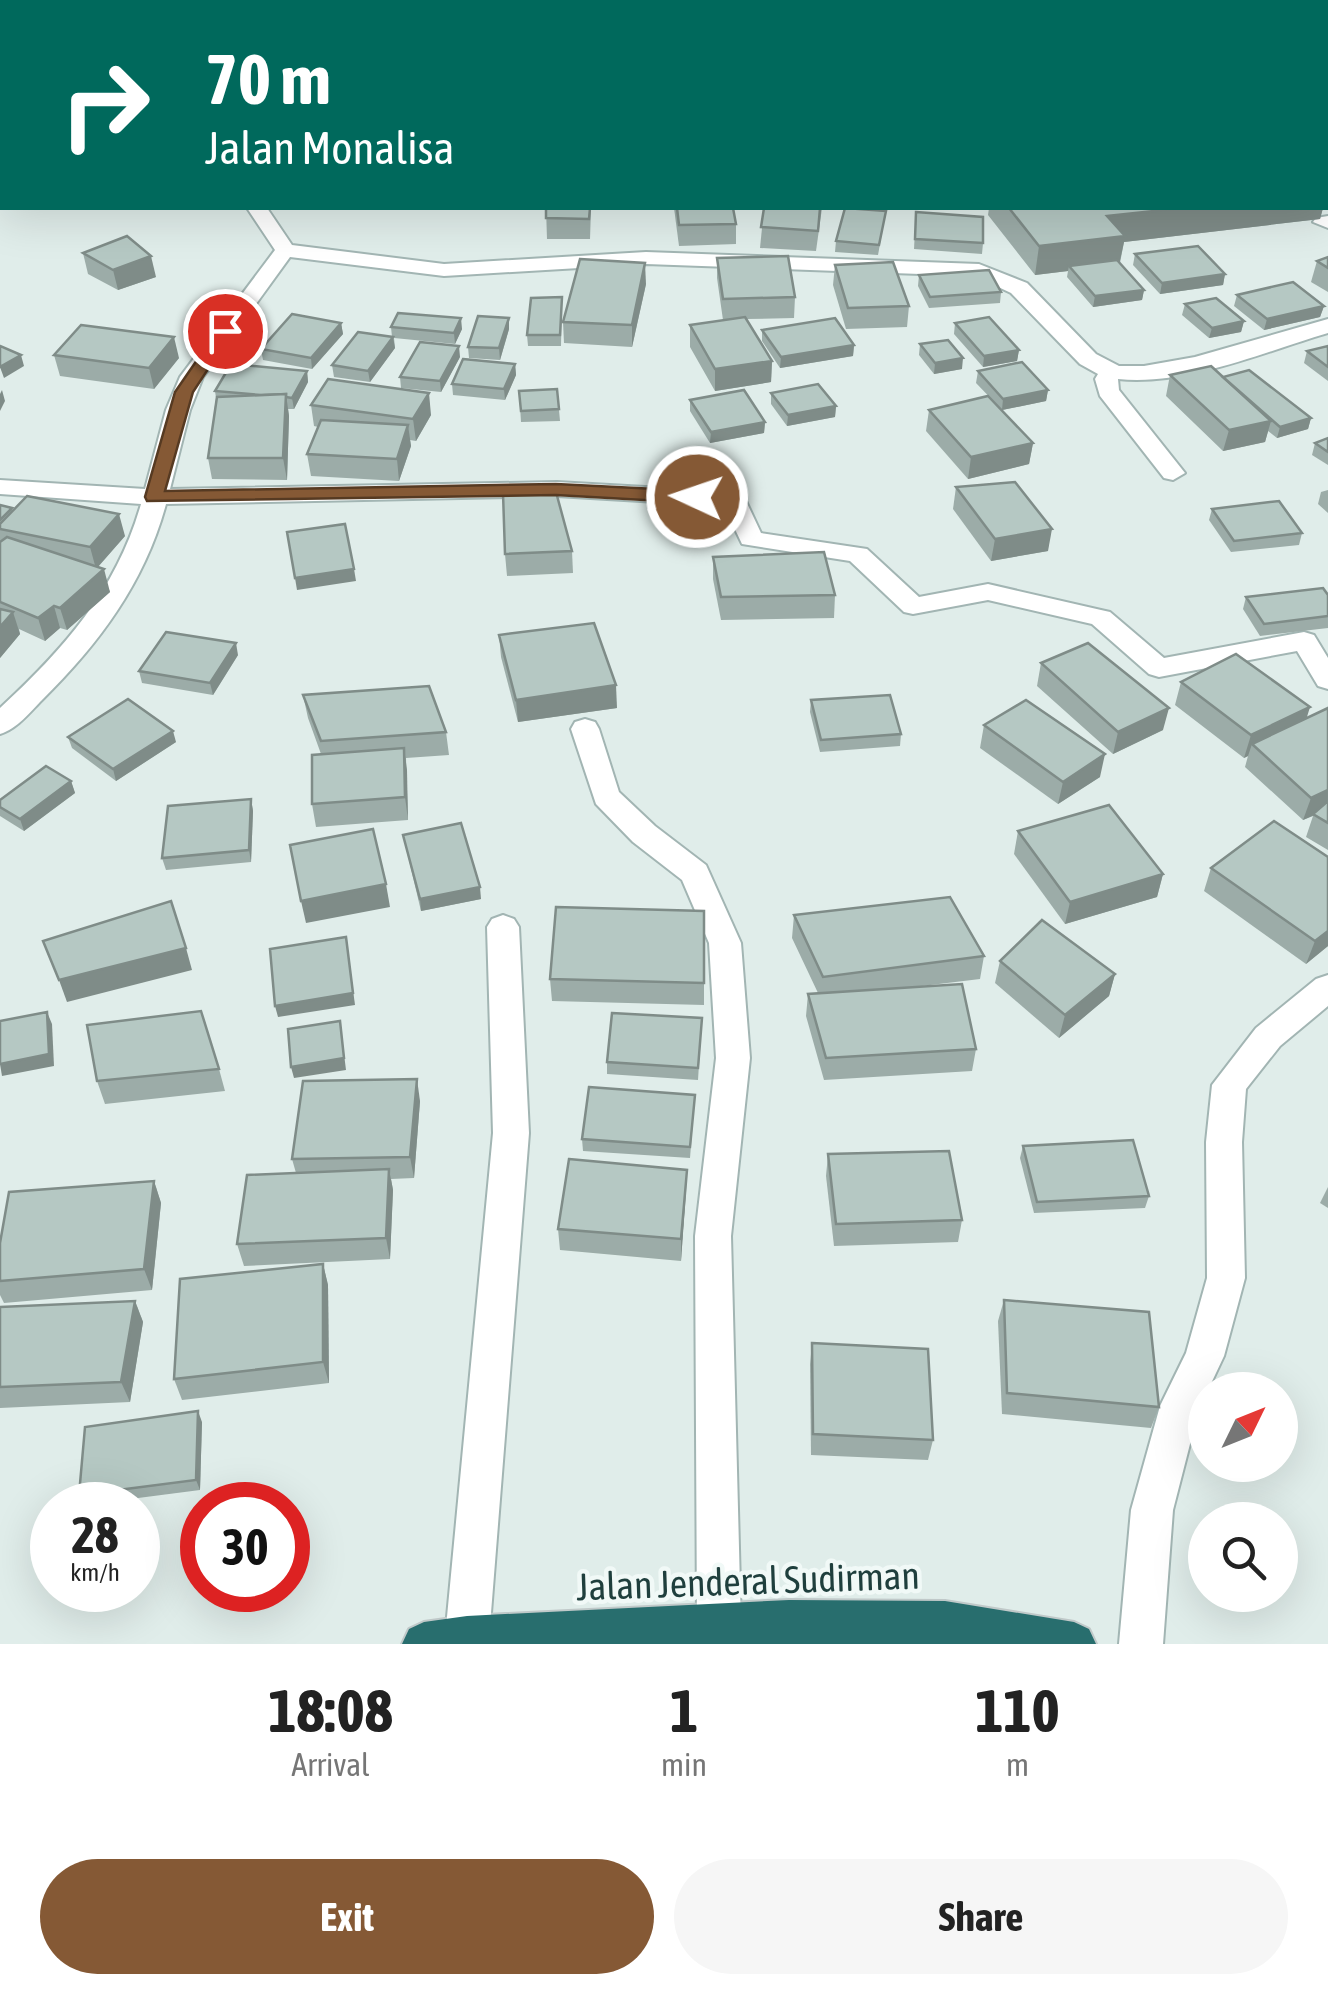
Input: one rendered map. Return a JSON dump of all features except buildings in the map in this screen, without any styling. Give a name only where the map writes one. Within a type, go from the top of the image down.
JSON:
[{"type":"highway","name":"Jalan Jenderal Sudirman","points":[[424,1644],[467,1638],[719,1626],[946,1623],[1074,1644]]},
{"type":"street","points":[[258,210],[285,250],[444,270],[646,258],[980,270],[1019,288],[1075,349],[1112,371],[1127,374],[1165,369],[1328,326]]},
{"type":"street","points":[[0,724],[76,652],[109,609],[128,575],[184,392],[285,250]]},
{"type":"street","points":[[1112,371],[1106,379],[1108,391],[1172,472]]},
{"type":"street","points":[[0,488],[154,497],[556,489],[732,499],[751,539],[858,554],[913,606],[988,592],[1101,618],[1160,668],[1304,641],[1328,680]]},
{"type":"street","points":[[585,729],[606,797],[644,834],[695,873],[725,943],[733,1058],[713,1236],[719,1626]]},
{"type":"street","points":[[467,1638],[510,1133],[503,926]]},
{"type":"street","points":[[1142,1644],[1152,1510],[1180,1406],[1205,1356],[1226,1278],[1224,1142],[1229,1085],[1268,1037],[1328,988]]},
{"type":"route","points":[[225,331],[184,392],[154,497],[556,489],[697,497]]}]
